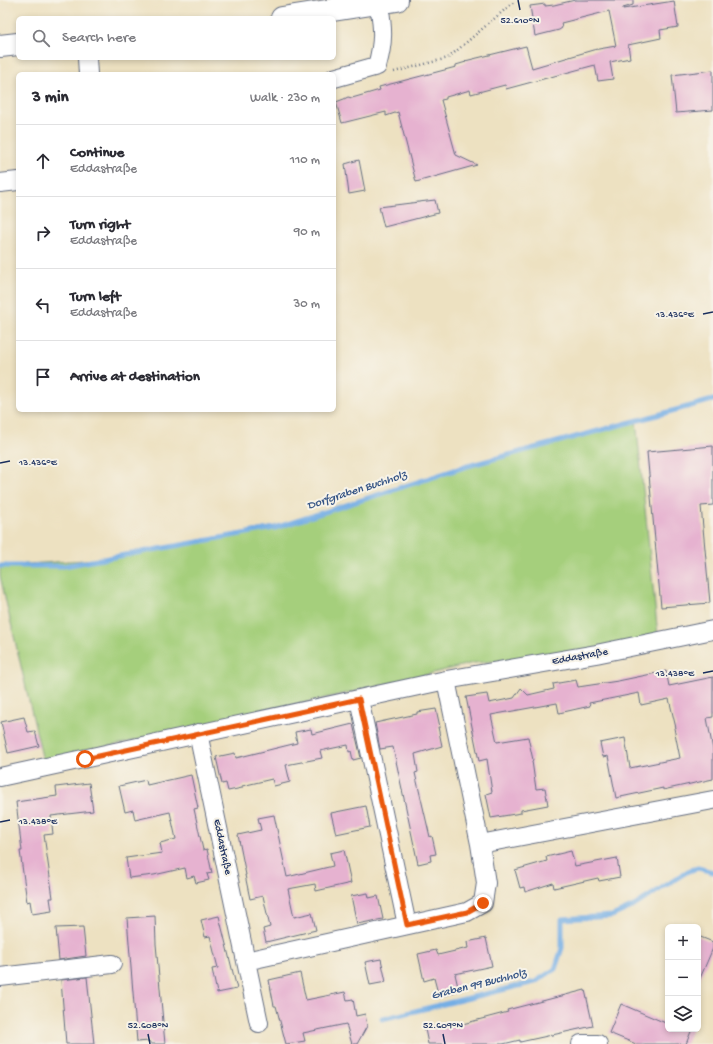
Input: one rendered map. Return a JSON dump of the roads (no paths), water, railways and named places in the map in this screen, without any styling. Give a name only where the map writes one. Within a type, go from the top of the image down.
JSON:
[{"type":"main road","points":[[294,16],[388,1]]},
{"type":"main road","points":[[0,46],[16,44]]},
{"type":"street","points":[[336,77],[377,66],[382,46],[383,25],[388,1]]},
{"type":"street","points":[[87,60],[88,72]]},
{"type":"street","points":[[0,183],[16,182]]},
{"type":"street","name":"Eddastraße","points":[[0,777],[446,680],[596,654],[713,630]]},
{"type":"street","points":[[246,962],[467,912],[483,903],[486,883],[480,844],[446,680]]},
{"type":"street","points":[[359,699],[407,925]]},
{"type":"street","name":"Eddastraße","points":[[198,733],[259,1023]]},
{"type":"street","points":[[480,844],[713,800]]},
{"type":"street","points":[[0,977],[112,964]]},
{"type":"street","points":[[581,1044],[598,1044]]},
{"type":"waterway","name":"Dorfgraben Buchholz","points":[[0,566],[64,566],[275,528],[464,467],[713,400]]},
{"type":"waterway","name":"Graben 99 Buchholz","points":[[382,1019],[535,982],[555,969],[562,948],[562,919],[612,916],[634,906],[688,871],[698,868],[713,872]]}]
